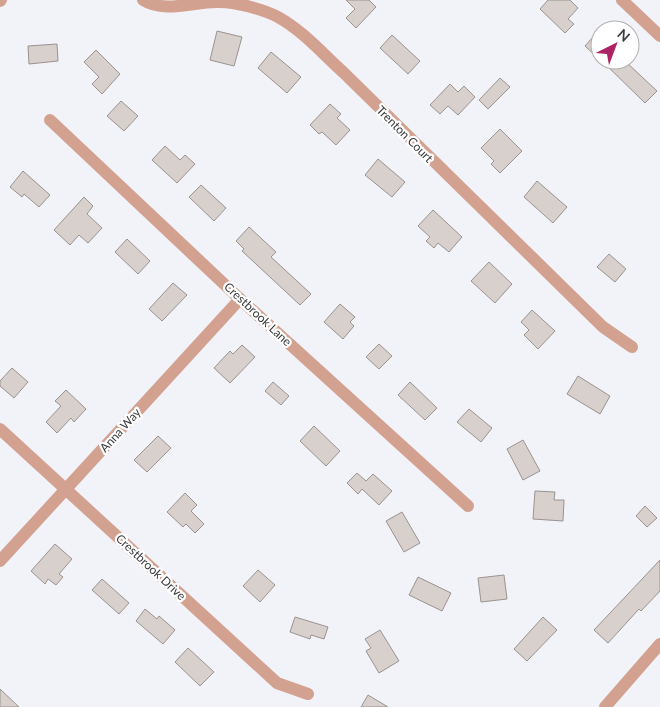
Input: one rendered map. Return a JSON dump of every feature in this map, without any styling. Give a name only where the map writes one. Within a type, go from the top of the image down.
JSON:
[{"type":"street","name":"Trenton Court","points":[[143,0],[150,5],[180,6],[217,2],[243,5],[277,16],[301,33],[603,327],[632,347]]},
{"type":"street","points":[[622,0],[660,36]]},
{"type":"street","name":"Crestbrook Lane","points":[[50,120],[240,298],[468,506]]},
{"type":"street","name":"Anna Way","points":[[0,561],[240,298]]},
{"type":"street","name":"Crestbrook Drive","points":[[0,429],[277,683],[308,694]]},
{"type":"street","points":[[604,707],[660,644]]},
{"type":"building","points":[[346,0],[369,0],[376,7],[356,28],[346,18],[355,9]]},
{"type":"building","points":[[548,0],[570,0],[578,8],[568,19],[574,24],[565,33],[540,9]]},
{"type":"building","points":[[217,31],[242,37],[234,66],[210,60]]},
{"type":"building","points":[[392,35],[420,61],[408,74],[380,48]]},
{"type":"building","points":[[590,40],[590,51],[585,46]]},
{"type":"building","points":[[57,44],[58,61],[29,64],[28,46]]},
{"type":"building","points":[[96,50],[120,74],[102,94],[92,84],[99,77],[84,62]]},
{"type":"building","points":[[271,52],[301,77],[287,93],[258,68]]},
{"type":"building","points":[[611,70],[635,70],[657,91],[645,103]]},
{"type":"building","points":[[500,78],[510,87],[488,109],[479,100]]},
{"type":"building","points":[[450,84],[458,92],[464,86],[475,97],[458,115],[448,106],[440,114],[430,105]]},
{"type":"building","points":[[121,101],[138,116],[124,131],[107,116]]},
{"type":"building","points":[[330,104],[341,114],[337,118],[350,130],[336,145],[322,132],[319,134],[310,125]]},
{"type":"building","points":[[500,129],[522,151],[500,173],[491,164],[494,161],[481,148]]},
{"type":"building","points":[[165,146],[180,160],[185,155],[195,164],[177,183],[152,160]]},
{"type":"building","points":[[378,159],[405,182],[392,197],[365,175]]},
{"type":"building","points":[[23,171],[50,195],[39,207],[24,194],[22,197],[10,187]]},
{"type":"building","points":[[537,181],[567,207],[553,223],[524,197]]},
{"type":"building","points":[[201,185],[226,208],[214,221],[189,197]]},
{"type":"building","points":[[84,197],[93,206],[87,214],[102,228],[88,243],[79,235],[70,245],[54,230]]},
{"type":"building","points":[[433,210],[462,237],[449,252],[438,243],[434,248],[426,241],[430,237],[418,226]]},
{"type":"building","points":[[249,227],[276,252],[271,257],[311,294],[300,305],[242,251],[244,249],[236,241]]},
{"type":"building","points":[[127,239],[150,261],[138,274],[115,252]]},
{"type":"building","points":[[609,254],[626,269],[615,282],[597,267]]},
{"type":"building","points":[[489,262],[512,284],[495,303],[471,281]]},
{"type":"building","points":[[173,283],[187,295],[162,321],[149,309]]},
{"type":"building","points":[[340,304],[355,317],[350,322],[354,326],[343,339],[324,322]]},
{"type":"building","points":[[532,310],[555,331],[538,349],[524,335],[529,330],[521,322]]},
{"type":"building","points":[[379,344],[392,356],[379,369],[366,357]]},
{"type":"building","points":[[242,345],[255,357],[230,383],[214,368],[230,351],[233,354]]},
{"type":"building","points":[[12,368],[28,382],[14,398],[0,386],[0,381]]},
{"type":"building","points":[[578,376],[610,396],[600,414],[567,394]]},
{"type":"building","points":[[273,382],[289,396],[281,405],[265,391]]},
{"type":"building","points":[[410,382],[437,408],[425,420],[398,395]]},
{"type":"building","points":[[66,390],[86,409],[74,422],[71,418],[57,433],[46,422],[61,406],[55,401]]},
{"type":"building","points":[[469,409],[492,428],[481,442],[457,422]]},
{"type":"building","points":[[314,426],[340,451],[326,466],[300,441]]},
{"type":"building","points":[[158,436],[171,448],[147,472],[134,460]]},
{"type":"building","points":[[523,440],[540,471],[523,480],[507,449]]},
{"type":"building","points":[[357,473],[366,481],[373,474],[392,491],[379,505],[362,489],[358,494],[347,483]]},
{"type":"building","points":[[535,491],[555,492],[554,500],[564,500],[563,521],[533,519]]},
{"type":"building","points":[[185,493],[197,505],[191,511],[204,524],[195,533],[186,524],[183,527],[167,512]]},
{"type":"building","points":[[645,506],[657,518],[647,527],[636,516]]},
{"type":"building","points":[[402,512],[420,543],[404,552],[386,521]]},
{"type":"building","points":[[55,544],[72,559],[59,574],[63,577],[56,585],[48,579],[45,584],[31,571]]},
{"type":"building","points":[[660,560],[660,591],[641,611],[639,609],[608,643],[594,630]]},
{"type":"building","points":[[258,570],[275,585],[260,602],[243,586]]},
{"type":"building","points":[[504,575],[507,599],[481,602],[478,578]]},
{"type":"building","points":[[418,577],[451,593],[442,611],[409,595]]},
{"type":"building","points":[[102,579],[129,603],[119,614],[92,590]]},
{"type":"building","points":[[145,609],[157,619],[159,616],[175,630],[163,644],[136,621]]},
{"type":"building","points":[[295,617],[328,627],[324,639],[311,635],[310,639],[290,632]]},
{"type":"building","points":[[543,617],[557,630],[527,661],[514,649]]},
{"type":"building","points":[[380,630],[399,661],[379,673],[366,651],[371,648],[365,639]]},
{"type":"building","points":[[188,648],[214,672],[200,686],[175,662]]},
{"type":"building","points":[[0,689],[19,707],[0,707]]},
{"type":"building","points":[[368,695],[388,707],[361,707]]}]
